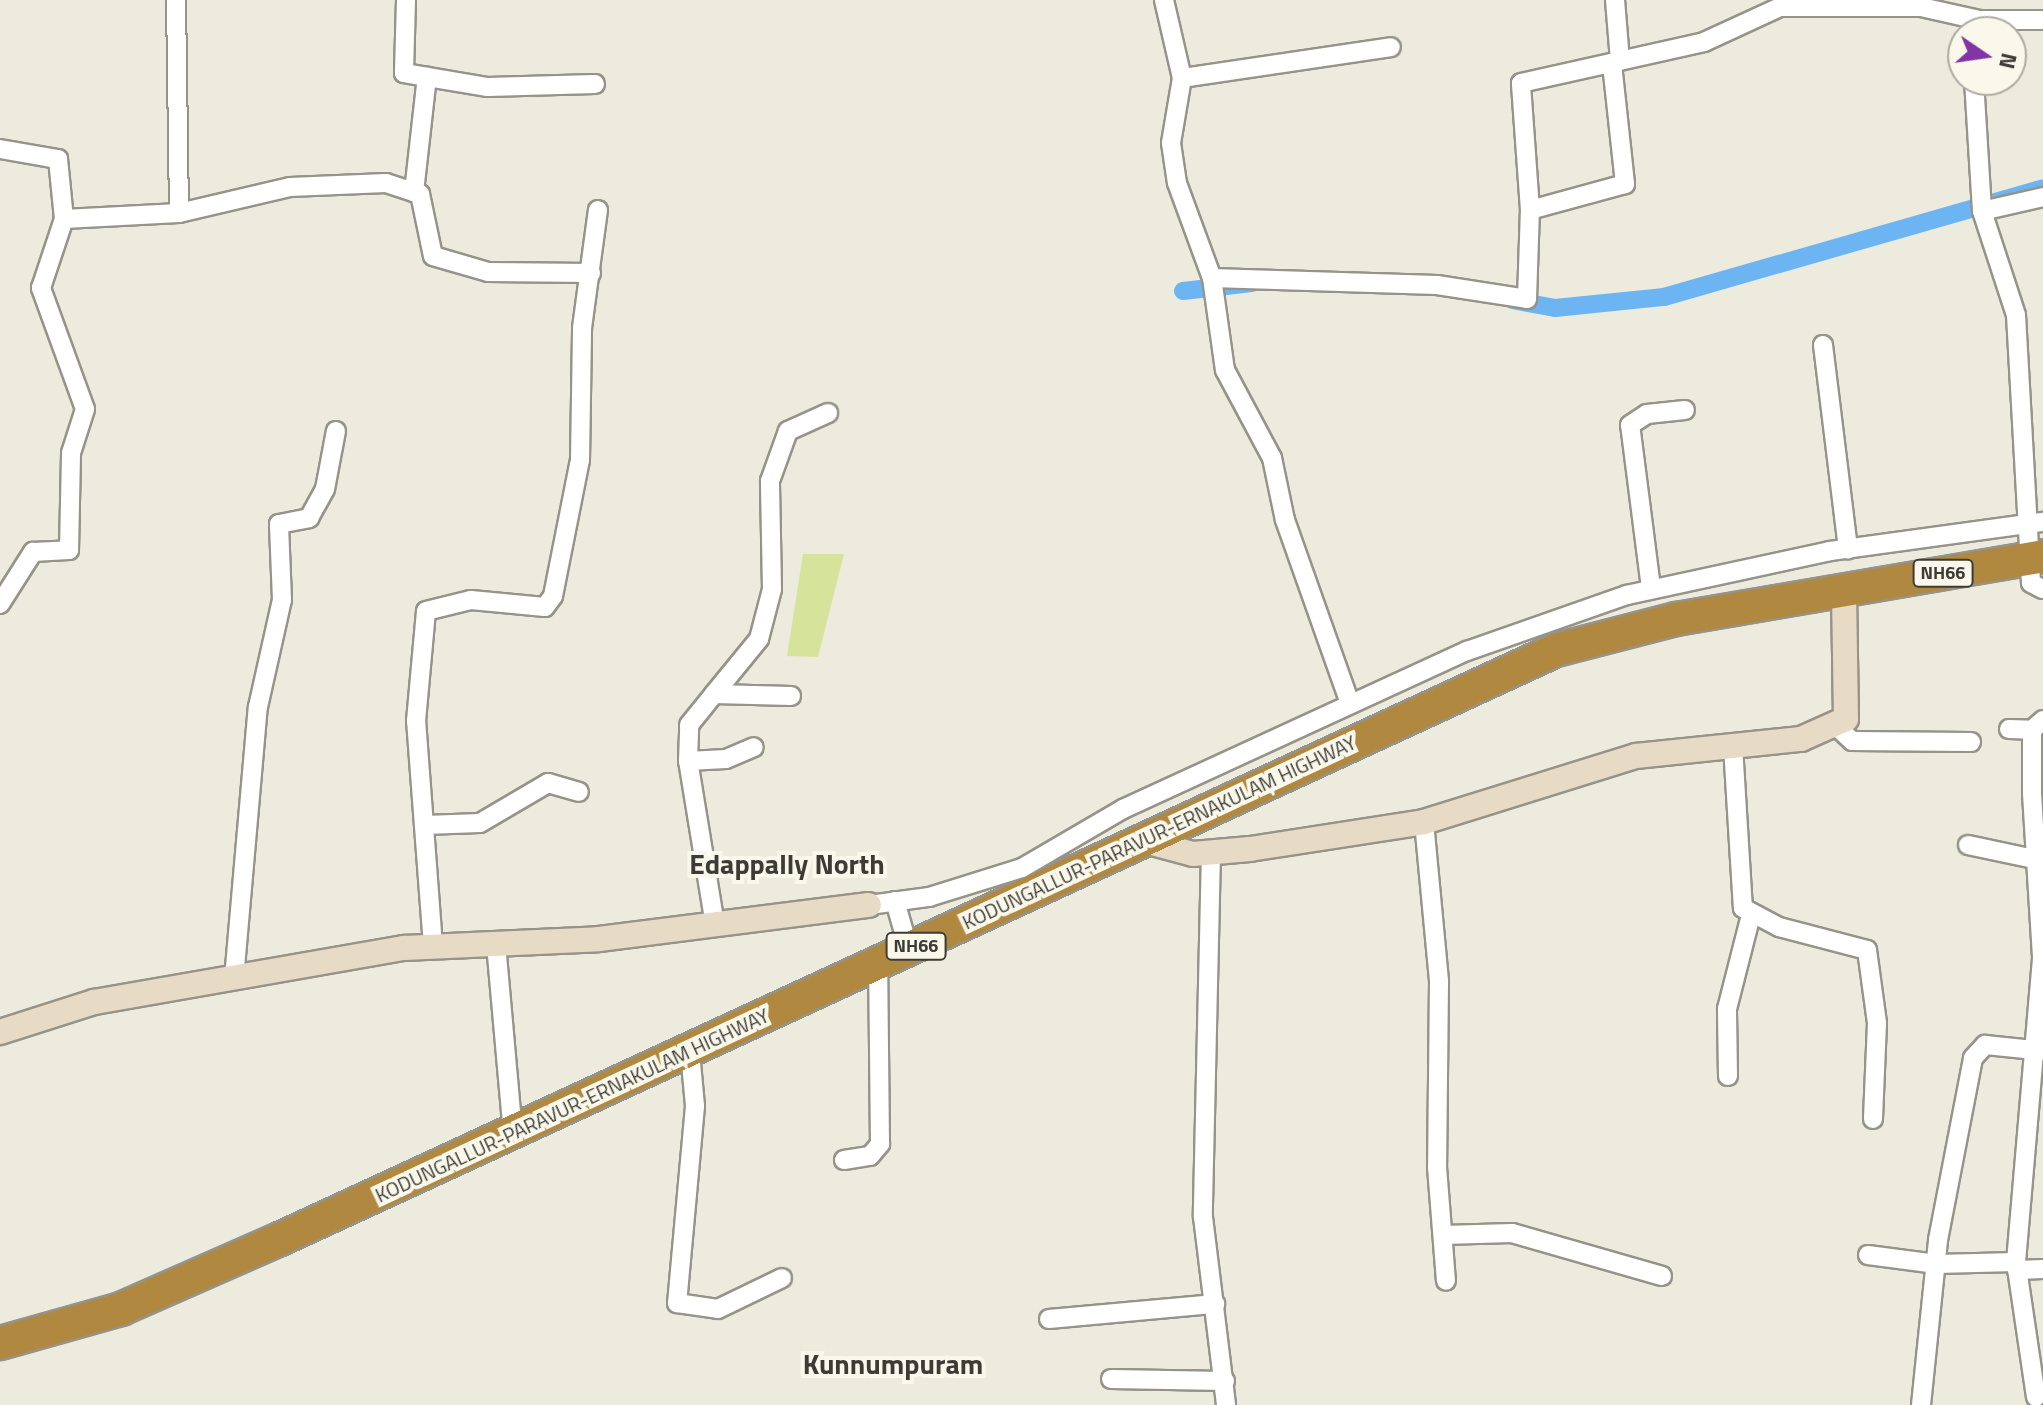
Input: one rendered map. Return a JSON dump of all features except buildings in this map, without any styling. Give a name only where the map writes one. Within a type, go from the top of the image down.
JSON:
[{"type":"highway","name":"KODUNGALLUR-PARAVUR-ERNAKULAM HIGHWAY","points":[[0,1343],[121,1309],[909,950],[1025,880],[1137,839],[1556,650],[1676,619],[2037,557]]},
{"type":"street","points":[[176,0],[179,213]]},
{"type":"street","points":[[406,0],[404,73],[488,87],[595,84]]},
{"type":"street","points":[[1164,0],[1182,78],[1171,143],[1184,211],[1213,286],[1225,370],[1272,458],[1285,520],[1350,704]]},
{"type":"street","points":[[1530,210],[1625,184],[1615,0]]},
{"type":"street","points":[[1213,286],[1437,285],[1527,299],[1530,210],[1521,83],[1704,42],[1780,7],[1921,7],[1948,16]]},
{"type":"street","points":[[1182,78],[1391,47]]},
{"type":"street","points":[[427,77],[414,192],[433,256],[488,272],[591,273]]},
{"type":"street","points":[[1975,96],[1981,206],[2016,315],[2038,522],[2037,557],[2031,583],[2043,589]]},
{"type":"street","points":[[0,149],[58,159],[64,219],[41,288],[85,409],[71,453],[69,550],[33,552],[4,582],[0,604]]},
{"type":"street","points":[[64,219],[179,213],[290,187],[356,181],[414,192]]},
{"type":"street","points":[[1981,206],[2043,197]]},
{"type":"street","points":[[433,946],[416,721],[426,611],[471,600],[545,607],[553,596],[580,460],[582,328],[598,210]]},
{"type":"street","points":[[1823,345],[1848,549]]},
{"type":"street","points":[[1651,588],[1630,425],[1647,414],[1685,410]]},
{"type":"street","points":[[715,925],[688,761],[689,725],[759,639],[772,589],[770,481],[788,431],[828,413]]},
{"type":"street","points":[[234,979],[258,707],[282,600],[279,524],[309,518],[325,489],[336,431]]},
{"type":"street","points":[[0,1032],[94,1002],[433,946],[496,944],[715,925],[1025,880],[1123,809],[1467,651],[1651,588],[1848,549],[2038,522]]},
{"type":"street","points":[[1137,839],[1163,851],[1211,852],[1424,822],[1636,756],[1801,739],[1846,719],[1844,591]]},
{"type":"street","points":[[714,694],[791,696]]},
{"type":"street","points":[[1834,724],[1852,741],[1971,742]]},
{"type":"street","points":[[2009,729],[2038,725],[2034,859],[2042,957],[2038,1052],[2016,1266],[2036,1397]]},
{"type":"street","points":[[1728,1076],[1727,1009],[1751,915],[1739,893],[1733,746]]},
{"type":"street","points":[[688,761],[726,759],[754,747]]},
{"type":"street","points":[[425,825],[480,823],[548,783],[579,792]]},
{"type":"street","points":[[1424,822],[1439,982],[1446,1281]]},
{"type":"street","points":[[1968,845],[2034,859]]},
{"type":"street","points":[[1211,852],[1203,1217],[1226,1405]]},
{"type":"street","points":[[895,901],[909,950]]},
{"type":"street","points":[[1751,915],[1867,950],[1877,1023],[1873,1119]]},
{"type":"street","points":[[496,944],[513,1133]]},
{"type":"street","points":[[844,1160],[870,1156],[880,1144],[878,964]]},
{"type":"street","points":[[1921,1405],[1936,1264],[1973,1058],[1985,1045],[2038,1052]]},
{"type":"street","points":[[690,1052],[695,1106],[677,1303],[718,1309],[782,1278]]},
{"type":"street","points":[[1443,1235],[1512,1233],[1662,1276]]},
{"type":"street","points":[[1868,1255],[1936,1264],[2043,1269]]},
{"type":"street","points":[[1049,1319],[1215,1304]]},
{"type":"street","points":[[1111,1379],[1225,1381]]},
{"type":"green space","points":[[803,554],[844,554],[818,657],[787,656]]},
{"type":"waterway","points":[[1512,300],[1555,308],[1664,297],[2043,188]]},
{"type":"waterway","points":[[1183,291],[1252,283]]},
{"type":"district","name":"Edappally North","points":[[787,864]]},
{"type":"district","name":"Kunnumpuram","points":[[893,1364]]}]
